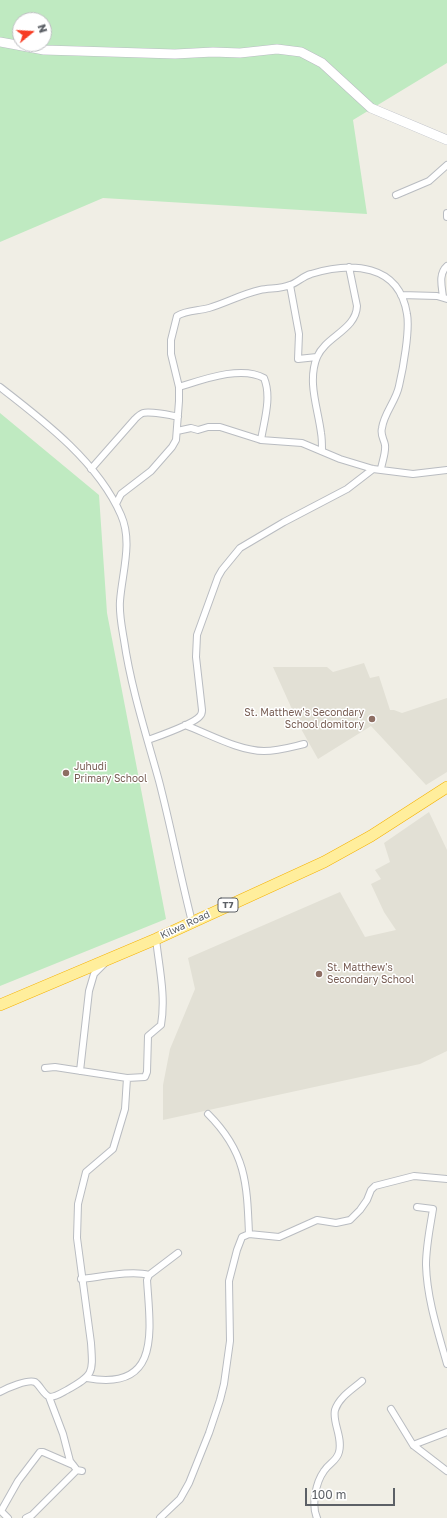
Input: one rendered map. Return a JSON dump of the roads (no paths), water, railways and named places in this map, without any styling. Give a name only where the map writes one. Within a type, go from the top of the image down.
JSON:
[{"type":"highway","name":"Kilwa Road","points":[[0,1004],[111,956],[156,939],[324,862],[378,832],[447,787]]},
{"type":"main road","points":[[0,42],[44,50],[175,54],[208,52],[240,54],[277,49],[301,52],[322,63],[371,108],[447,140]]},
{"type":"street","points":[[396,195],[429,181],[447,165]]},
{"type":"street","points":[[401,296],[445,298],[441,277],[442,272],[447,266]]},
{"type":"street","points":[[322,451],[322,435],[314,397],[314,373],[317,357],[326,344],[350,324],[357,312],[349,267]]},
{"type":"street","points":[[116,504],[120,494],[151,470],[172,447],[176,440],[179,387],[171,354],[171,340],[177,316],[189,311],[209,308],[244,294],[290,285],[302,277],[312,274],[349,267],[368,268],[384,274],[397,289],[407,314],[407,336],[399,386],[393,404],[382,426],[381,435],[385,447],[381,469]]},
{"type":"street","points":[[290,285],[299,334],[298,358],[317,357]]},
{"type":"street","points":[[179,387],[211,378],[240,373],[254,374],[264,378],[267,392],[261,440]]},
{"type":"street","points":[[0,387],[53,429],[87,463],[116,504],[124,521],[126,561],[120,602],[129,673],[159,782],[192,922]]},
{"type":"street","points":[[91,469],[141,414],[168,414],[178,417]]},
{"type":"street","points":[[177,431],[191,428],[198,430],[208,427],[220,427],[261,440],[302,444],[340,459],[373,469],[413,474],[447,470]]},
{"type":"street","points":[[148,740],[185,725],[200,717],[202,710],[196,657],[197,635],[218,577],[229,561],[240,548],[284,522],[347,489],[373,469]]},
{"type":"street","points":[[185,725],[250,750],[278,750],[304,744]]},
{"type":"street","points":[[45,1068],[55,1067],[127,1078],[144,1078],[146,1076],[148,1036],[160,1027],[162,1023],[162,984],[156,939]]},
{"type":"street","points":[[80,1071],[90,984],[94,974],[111,956]]},
{"type":"street","points":[[49,1397],[61,1393],[87,1378],[90,1373],[92,1361],[81,1279],[77,1238],[77,1220],[82,1189],[88,1169],[105,1157],[112,1149],[125,1109],[127,1078]]},
{"type":"street","points":[[208,1114],[233,1144],[242,1169],[246,1187],[249,1234]]},
{"type":"street","points":[[160,1518],[180,1498],[189,1482],[209,1433],[220,1400],[224,1384],[230,1342],[229,1281],[241,1239],[249,1234],[279,1237],[317,1220],[336,1223],[350,1220],[360,1210],[374,1187],[414,1176],[447,1180]]},
{"type":"street","points":[[417,1207],[433,1209],[427,1243],[427,1280],[436,1327],[447,1364]]},
{"type":"street","points":[[87,1378],[118,1380],[127,1376],[142,1364],[150,1340],[147,1280],[149,1275],[178,1253]]},
{"type":"street","points":[[81,1279],[134,1273],[144,1273],[149,1275]]},
{"type":"street","points":[[0,1392],[31,1381],[36,1384],[49,1397],[63,1434],[68,1455],[77,1468]]},
{"type":"street","points":[[317,1518],[315,1507],[321,1477],[324,1470],[335,1461],[339,1453],[340,1436],[334,1416],[335,1410],[343,1397],[362,1381]]},
{"type":"street","points":[[391,1409],[406,1436],[414,1445],[447,1471]]},
{"type":"street","points":[[414,1445],[447,1432]]},
{"type":"street","points":[[8,1518],[1,1511],[18,1481],[40,1452],[77,1468]]},
{"type":"street","points":[[26,1518],[32,1515],[77,1468]]},
{"type":"place","name":"St. Matthew's Secondary School domitory","points":[[372,719]]},
{"type":"place","name":"Juhudi Primary School","points":[[66,773]]},
{"type":"place","name":"St. Matthew's Secondary School","points":[[319,974]]}]
